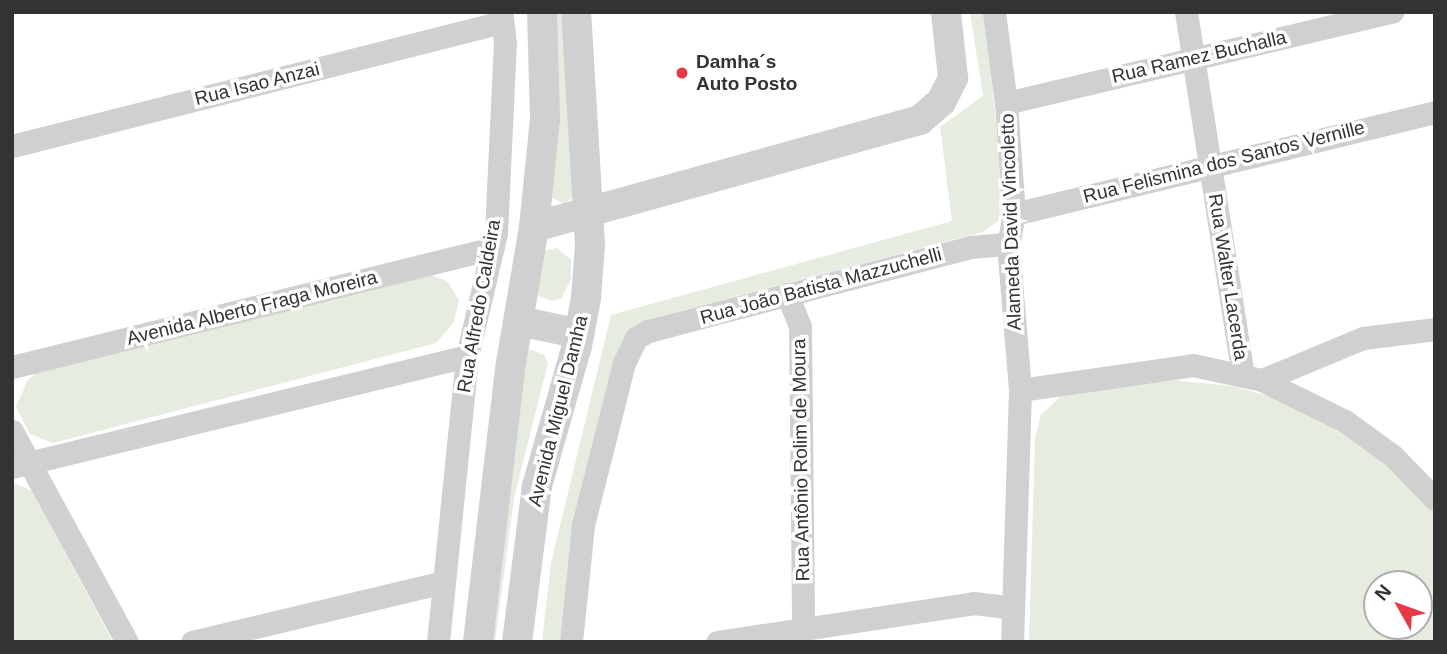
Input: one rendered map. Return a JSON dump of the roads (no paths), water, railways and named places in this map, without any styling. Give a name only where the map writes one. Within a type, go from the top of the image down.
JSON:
[{"type":"street","points":[[478,642],[519,321],[534,227],[545,119],[542,12]]},
{"type":"street","name":"Avenida Miguel Damha","points":[[517,642],[537,486],[580,334],[590,245],[576,12]]},
{"type":"street","points":[[534,227],[920,120],[941,102],[953,78],[946,12]]},
{"type":"street","name":"Alameda David Vincoletto","points":[[994,12],[1006,103],[1014,214],[1008,244],[1020,390],[1012,642]]},
{"type":"street","name":"Rua Walter Lacerda","points":[[1186,12],[1210,164],[1253,378]]},
{"type":"street","name":"Rua Ramez Buchalla","points":[[1006,103],[1392,12]]},
{"type":"street","name":"Rua Isao Anzai","points":[[12,146],[502,17]]},
{"type":"street","name":"Rua Alfredo Caldeira","points":[[438,642],[467,356],[492,248],[502,17]]},
{"type":"street","name":"Rua Felismina dos Santos Vernille","points":[[1014,214],[1210,164],[1435,112]]},
{"type":"street","name":"Rua João Batista Mazzuchelli","points":[[571,642],[583,525],[624,363],[636,338],[648,331],[970,247],[1008,244]]},
{"type":"street","name":"Avenida Alberto Fraga Moreira","points":[[12,367],[492,248]]},
{"type":"street","name":"Rua Antônio Rolim de Moura","points":[[787,294],[800,327],[803,629]]},
{"type":"street","points":[[519,321],[580,334]]},
{"type":"street","points":[[1253,378],[1363,338],[1435,329]]},
{"type":"street","points":[[21,465],[467,356]]},
{"type":"street","points":[[1020,390],[1193,365],[1253,378],[1345,421],[1393,456],[1435,499]]},
{"type":"street","points":[[12,431],[21,465],[127,642]]},
{"type":"street","points":[[192,642],[444,582]]},
{"type":"street","points":[[717,642],[974,603],[1013,608]]},
{"type":"place","name":"Damha´s Auto Posto","points":[[682,73]]}]
